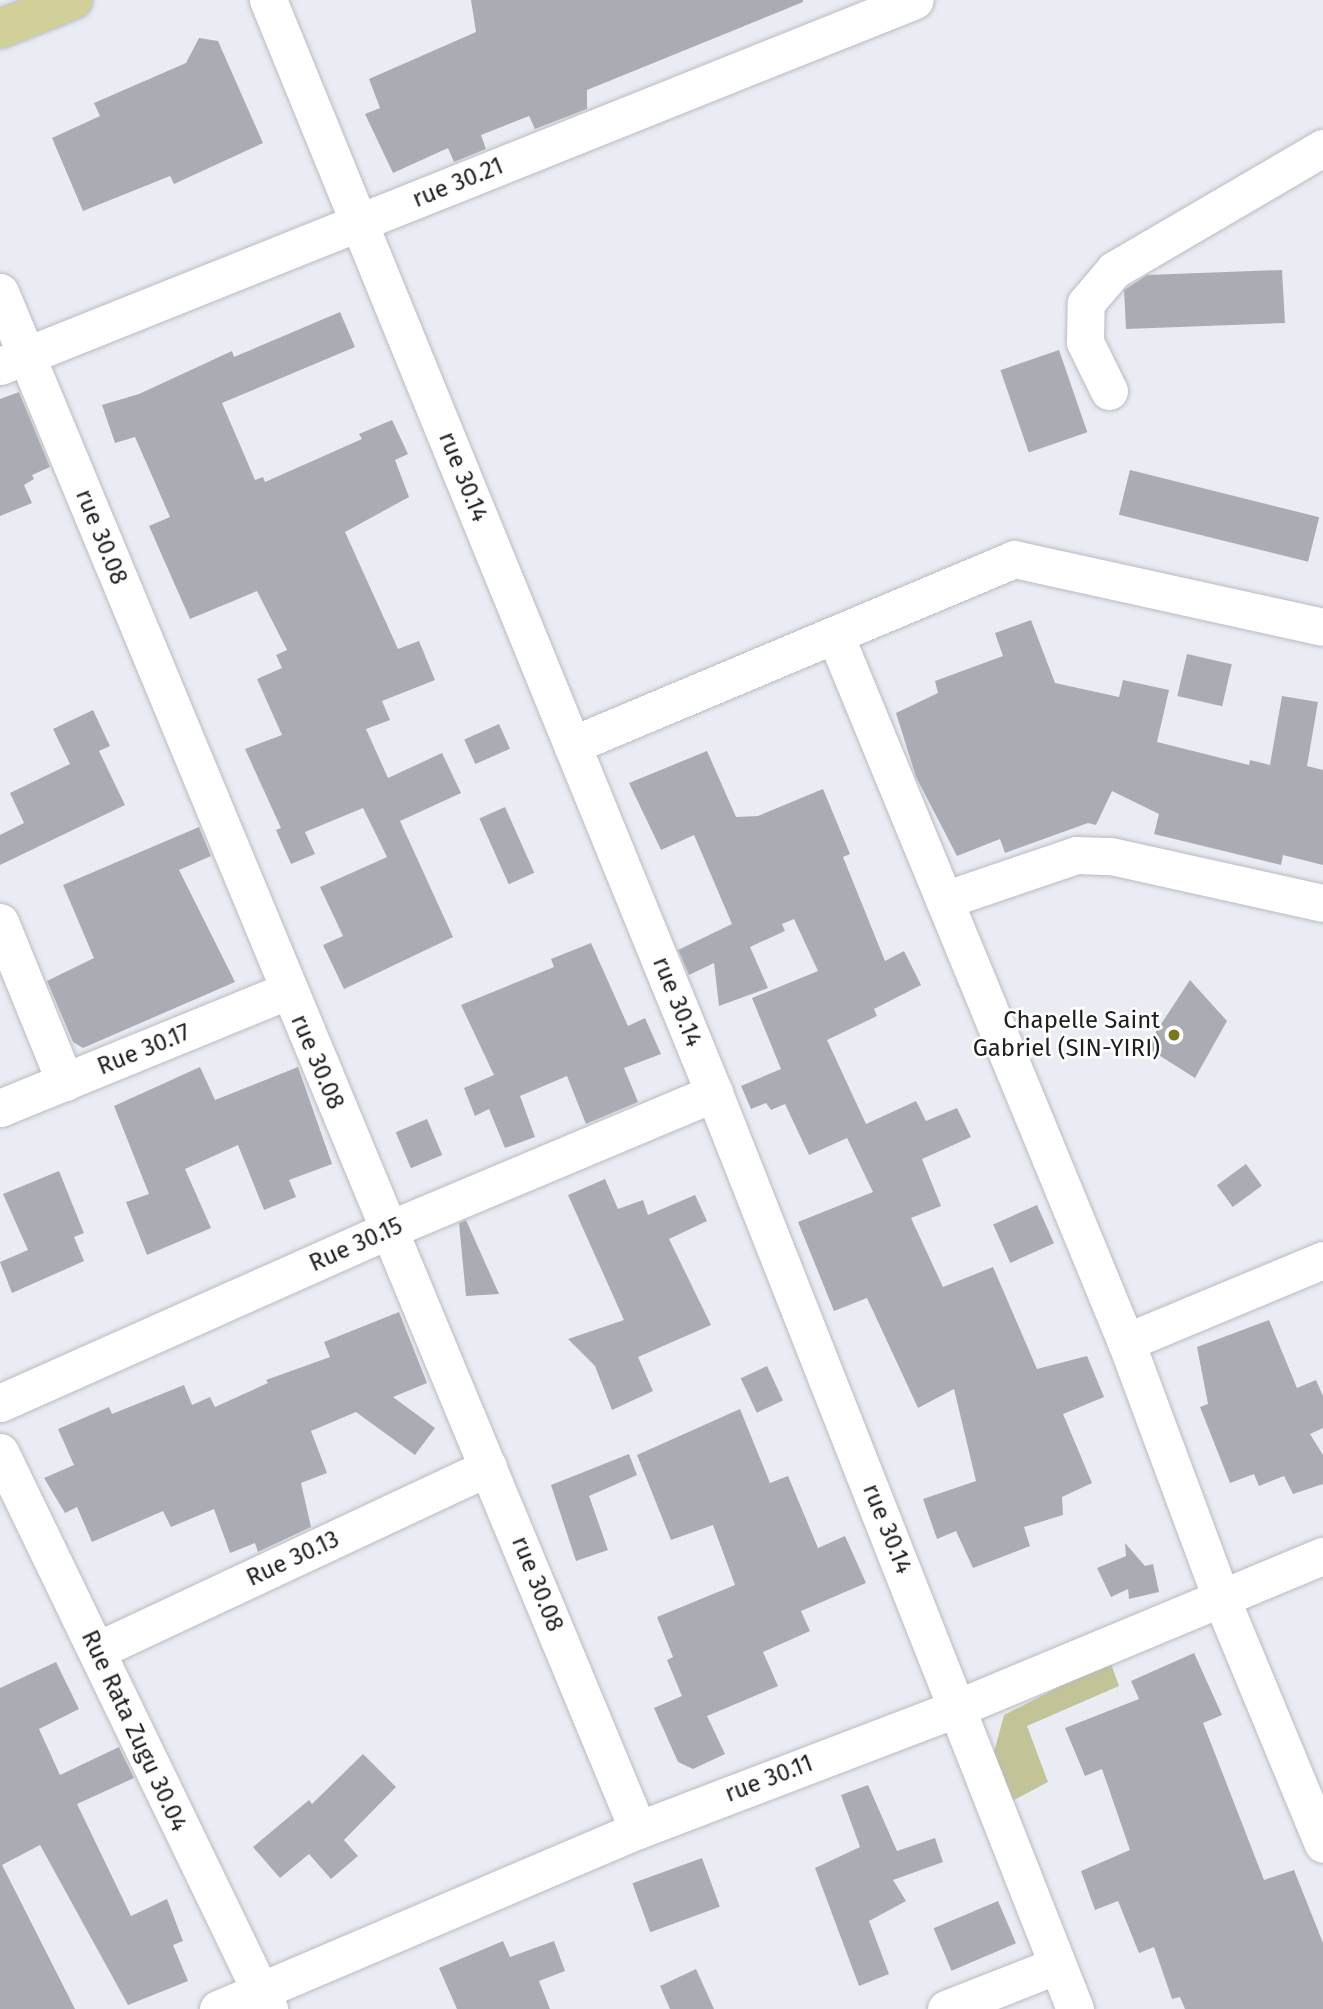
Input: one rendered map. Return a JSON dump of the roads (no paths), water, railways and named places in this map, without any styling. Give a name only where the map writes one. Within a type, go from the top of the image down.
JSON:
[{"type":"main road","points":[[0,29],[73,0]]},
{"type":"street","name":"rue 30.14","points":[[268,0],[714,1093],[957,1708],[1055,1966],[1076,2009]]},
{"type":"street","name":"rue 30.21","points":[[13,361],[915,0]]},
{"type":"street","points":[[1109,391],[1085,342],[1086,303],[1100,286],[1114,271],[1323,148]]},
{"type":"street","name":"rue 30.08","points":[[0,292],[13,361],[287,991],[638,1830]]},
{"type":"street","points":[[572,745],[1014,559],[1323,627]]},
{"type":"street","points":[[835,635],[1126,1342],[1221,1598],[1323,1844]]},
{"type":"street","points":[[944,900],[1076,855],[1111,856],[1323,903]]},
{"type":"street","points":[[0,922],[65,1082]]},
{"type":"street","name":"Rue 30.17","points":[[0,1108],[287,991]]},
{"type":"street","name":"Rue 30.15","points":[[0,1403],[388,1230],[714,1093]]},
{"type":"street","points":[[1126,1342],[1323,1260]]},
{"type":"street","name":"Rue Rata Zugu 30.04","points":[[0,1452],[98,1650],[150,1771],[264,1999]]},
{"type":"street","name":"Rue 30.13","points":[[98,1650],[488,1467]]},
{"type":"street","name":"rue 30.11","points":[[218,2009],[264,1999],[638,1830],[957,1708],[1323,1556]]},
{"type":"street","points":[[946,2009],[1055,1966]]},
{"type":"place","name":"Chapelle Saint Gabriel (SIN-YIRI)","points":[[1174,1035]]}]
